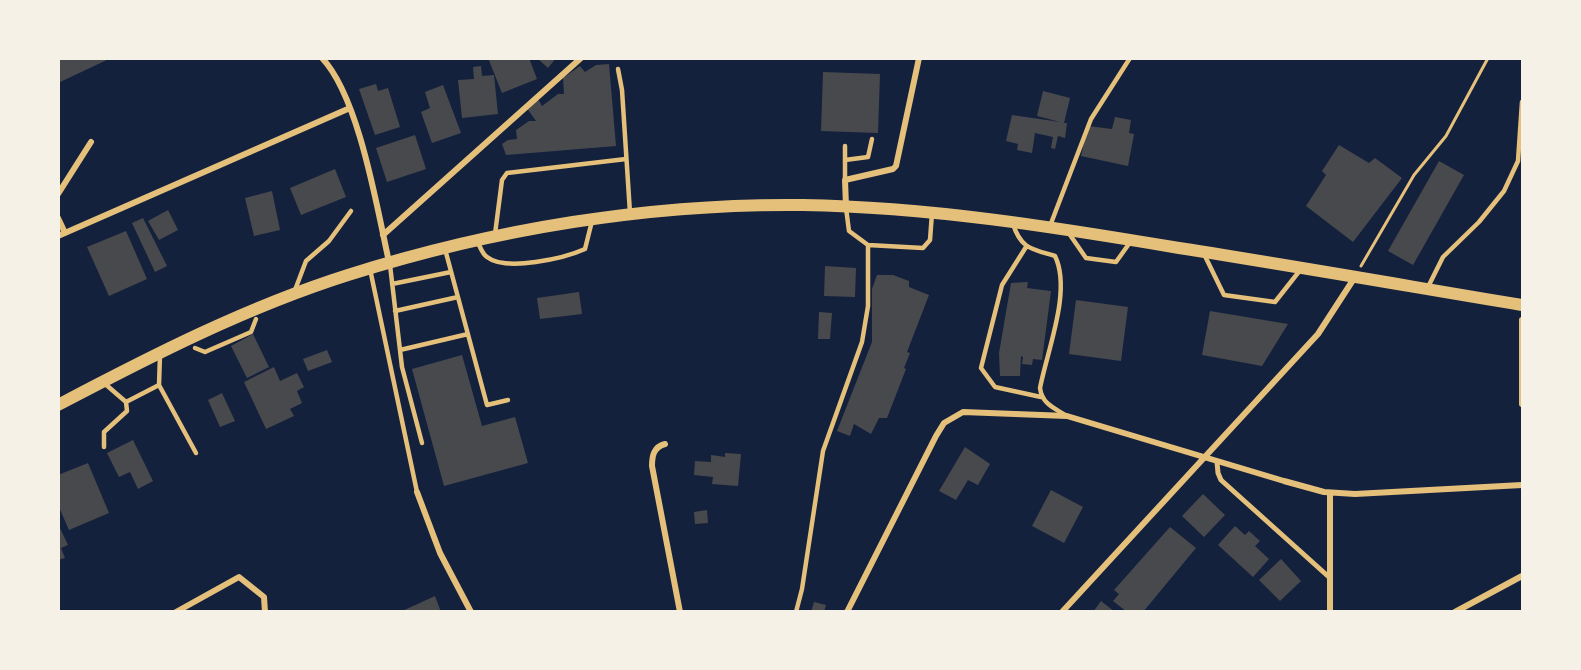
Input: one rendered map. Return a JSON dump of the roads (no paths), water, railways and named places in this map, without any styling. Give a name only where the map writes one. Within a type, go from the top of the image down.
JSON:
[{"type":"main road","points":[[58,405],[160,352],[294,294],[370,268],[495,237],[592,220],[715,207],[846,206],[1013,221],[1522,305]]},
{"type":"street","points":[[322,58],[340,82],[350,108],[389,263]]},
{"type":"street","points":[[383,235],[581,58]]},
{"type":"street","points":[[846,206],[845,180],[893,169],[897,166],[919,58]]},
{"type":"street","points":[[58,218],[62,235],[350,108]]},
{"type":"street","points":[[58,194],[92,142]]},
{"type":"street","points":[[1062,612],[1318,334],[1355,276]]},
{"type":"street","points":[[1522,320],[1522,404]]},
{"type":"street","points":[[847,612],[936,436],[944,423],[953,417],[969,412],[1067,416],[1217,462],[1330,493],[1355,494],[1522,485]]},
{"type":"street","points":[[665,444],[659,446],[653,453],[652,466],[680,612]]},
{"type":"street","points":[[1217,462],[1221,480],[1330,578]]},
{"type":"street","points":[[417,492],[440,553],[471,612]]},
{"type":"street","points":[[1330,493],[1330,612]]},
{"type":"street","points":[[1455,612],[1522,576]]},
{"type":"street","points":[[176,612],[239,577],[264,597],[265,612]]},
{"type":"lane","points":[[1050,227],[1091,119],[1130,58]]},
{"type":"lane","points":[[618,69],[622,90],[630,215]]},
{"type":"lane","points":[[1428,289],[1443,257],[1479,222],[1504,191],[1518,161],[1522,102]]},
{"type":"lane","points":[[845,160],[868,157],[872,139]]},
{"type":"lane","points":[[844,146],[845,180]]},
{"type":"lane","points":[[495,237],[502,180],[507,173],[626,159]]},
{"type":"lane","points":[[846,206],[847,228],[868,244],[924,248],[930,240],[932,212]]},
{"type":"lane","points":[[294,294],[306,261],[329,241],[351,211]]},
{"type":"lane","points":[[477,241],[485,256],[495,262],[510,264],[555,258],[585,249],[592,220]]},
{"type":"lane","points":[[1013,221],[1019,239],[1026,247],[1055,256],[1061,268],[1056,318],[1040,388],[1041,397],[1048,405],[1067,416]]},
{"type":"lane","points":[[1066,230],[1086,258],[1116,262],[1132,240]]},
{"type":"lane","points":[[796,612],[802,590],[823,451],[861,342],[867,306],[868,244]]},
{"type":"lane","points":[[1026,247],[1002,285],[981,368],[995,387],[1041,397]]},
{"type":"lane","points":[[445,249],[487,405],[508,400]]},
{"type":"lane","points":[[1203,251],[1224,294],[1245,298],[1275,302],[1302,267]]},
{"type":"lane","points":[[389,263],[400,350],[422,442]]},
{"type":"lane","points":[[370,268],[417,492]]},
{"type":"lane","points":[[392,284],[451,272]]},
{"type":"lane","points":[[395,311],[458,297]]},
{"type":"lane","points":[[195,348],[205,352],[251,332],[256,319]]},
{"type":"lane","points":[[400,350],[468,334]]},
{"type":"lane","points":[[160,352],[159,385],[196,453]]},
{"type":"lane","points":[[102,382],[126,402]]},
{"type":"lane","points":[[126,402],[159,385]]},
{"type":"lane","points":[[104,447],[104,432],[126,413],[126,402]]}]
